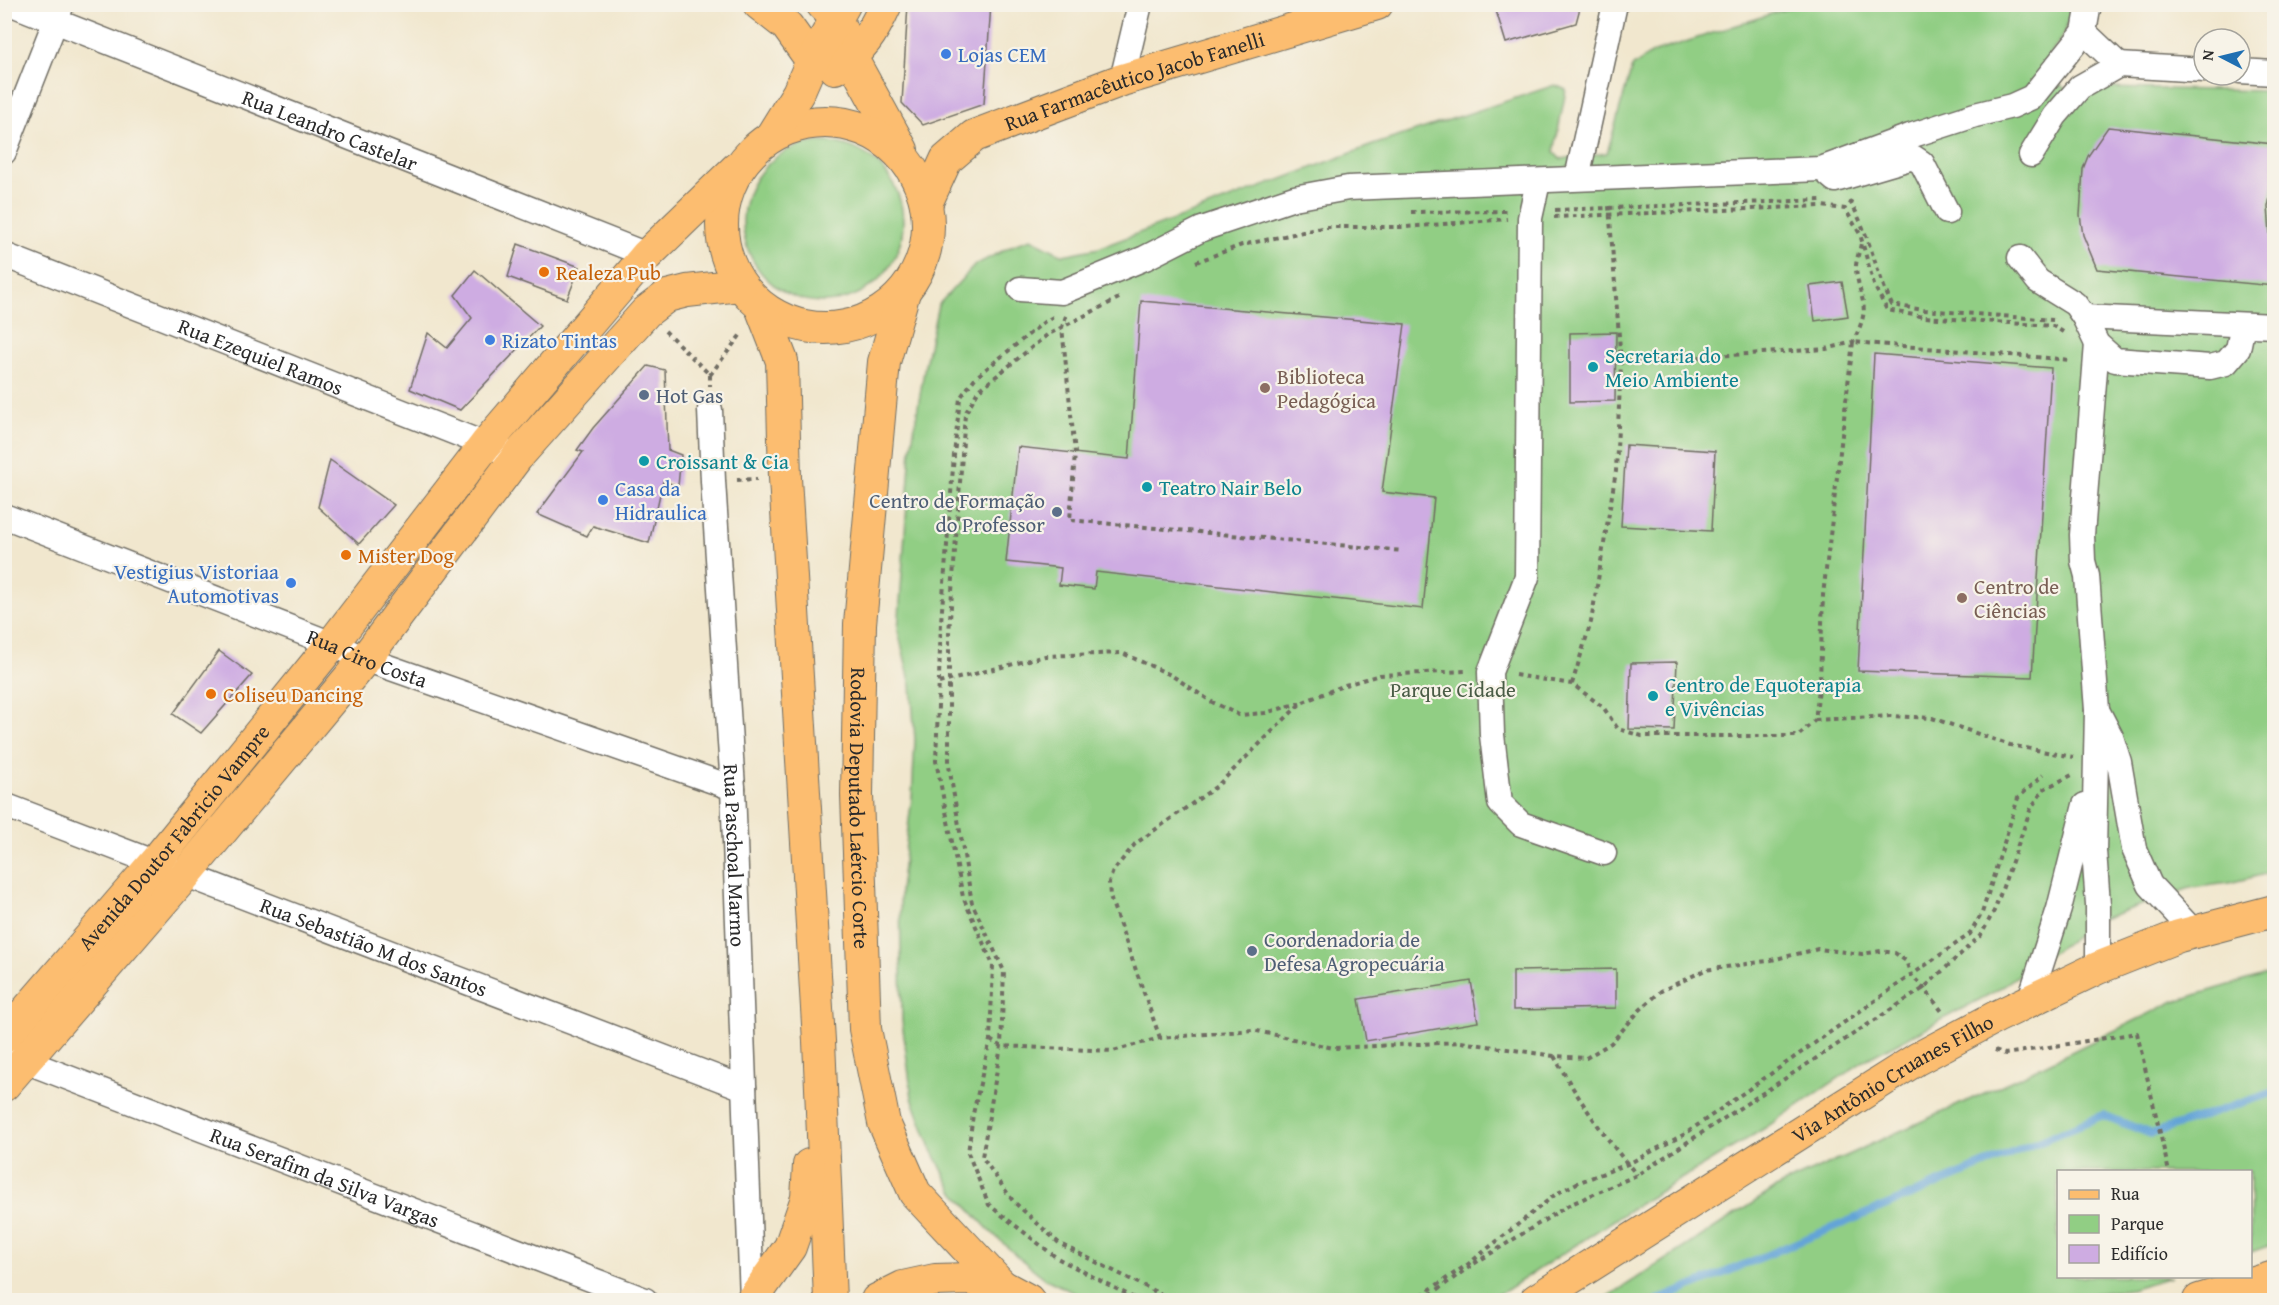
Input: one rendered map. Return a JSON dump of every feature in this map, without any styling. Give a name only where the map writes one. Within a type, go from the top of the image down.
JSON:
[{"type":"main road","points":[[759,4],[787,26],[812,61]]},
{"type":"main road","points":[[798,93],[851,57],[873,34],[886,4]]},
{"type":"main road","name":"Rua Farmacêutico Jacob Fanelli","points":[[926,204],[946,160],[974,136],[1122,80],[1377,4]]},
{"type":"main road","points":[[772,135],[798,93],[834,9]]},
{"type":"main road","points":[[834,9],[851,57],[920,183],[926,204],[928,235],[920,265],[904,292],[880,313],[851,326],[820,329],[789,323],[761,308],[740,285],[726,257],[721,227],[724,197],[737,168],[753,149],[772,135],[800,123],[831,120],[841,122],[861,127],[888,142],[909,164]]},
{"type":"main road","name":"Avenida Doutor Fabricio Vampre","points":[[4,1037],[155,862],[332,644],[486,444],[646,255],[737,168]]},
{"type":"main road","name":"Avenida Doutor Fabricio Vampre","points":[[4,1085],[15,1057],[186,874],[365,659],[517,457],[645,312],[667,296],[687,291],[740,285]]},
{"type":"main road","name":"Rodovia Deputado Laércio Corte","points":[[904,292],[884,362],[860,624],[857,795],[865,1029],[884,1123],[915,1193],[1015,1293]]},
{"type":"main road","points":[[761,308],[782,361],[785,478],[819,1041],[830,1300]]},
{"type":"main road","name":"Via Antônio Cruanes Filho","points":[[1536,1300],[1917,1059],[2030,999],[2098,968],[2193,931],[2274,911]]},
{"type":"main road","points":[[752,1300],[790,1247],[807,1198],[819,1041]]},
{"type":"main road","points":[[2199,1300],[2274,1277]]},
{"type":"main road","points":[[877,1300],[903,1287],[935,1280],[970,1279],[1015,1293]]},
{"type":"street","name":"Rua Leandro Castelar","points":[[12,4],[59,13],[646,255]]},
{"type":"street","points":[[1122,80],[1140,4]]},
{"type":"street","points":[[1577,178],[1615,4]]},
{"type":"street","points":[[1020,289],[1062,292],[1145,258],[1202,229],[1294,198],[1348,188],[1821,169],[1974,121],[2032,97],[2084,32],[2090,4]]},
{"type":"street","points":[[4,152],[59,13]]},
{"type":"street","points":[[2084,32],[2119,66]]},
{"type":"street","points":[[2031,155],[2055,116],[2080,87],[2119,66],[2192,69]]},
{"type":"street","points":[[2252,72],[2274,73]]},
{"type":"street","points":[[1821,169],[1835,180],[1912,157],[1922,163],[1947,212]]},
{"type":"street","points":[[1538,182],[1531,214],[1527,577],[1490,672],[1492,735],[1500,803],[1521,824],[1604,853]]},
{"type":"street","name":"Rua Ezequiel Ramos","points":[[4,255],[517,457]]},
{"type":"street","points":[[2020,258],[2038,281],[2075,304],[2078,327],[2115,360],[2210,367],[2226,363],[2238,349],[2243,325]]},
{"type":"street","points":[[2078,327],[2274,326]]},
{"type":"street","points":[[2097,344],[2082,535],[2097,710],[2108,762],[2134,849],[2150,885],[2193,931]]},
{"type":"street","name":"Rua Paschoal Marmo","points":[[710,410],[733,789],[752,1300]]},
{"type":"street","name":"Rua Ciro Costa","points":[[4,516],[365,659],[733,789]]},
{"type":"street","points":[[2098,968],[2098,904],[2094,851],[2108,762]]},
{"type":"street","points":[[2030,999],[2108,762]]},
{"type":"street","name":"Rua Sebastião M dos Santos","points":[[4,805],[744,1088]]},
{"type":"street","name":"Rua Serafim da Silva Vargas","points":[[15,1057],[645,1300]]},
{"type":"path","points":[[1190,264],[1242,245],[1326,227],[1406,227],[1609,207],[1825,199]]},
{"type":"path","points":[[1842,201],[1851,203],[1863,224],[1882,285],[1892,304],[1924,310],[2059,320]]},
{"type":"path","points":[[1406,213],[1611,215],[1822,206],[1845,209],[1861,239],[1874,285],[1887,310],[1924,317],[2078,327]]},
{"type":"path","points":[[1572,684],[1591,622],[1616,471],[1621,362],[1609,207]]},
{"type":"path","points":[[939,683],[1044,656],[1122,652],[1171,675],[1212,702],[1239,715],[1265,713],[1301,703],[1345,685],[1380,675],[1450,671],[1490,672],[1572,684],[1603,707],[1618,729],[1642,736],[1798,736],[1815,720],[1820,681],[1823,595],[1853,342],[1863,322],[1865,303],[1856,268],[1863,224]]},
{"type":"path","points":[[1122,296],[1047,335],[978,391],[965,414],[949,633],[948,766],[972,903],[1004,970],[1001,1046],[982,1157],[1012,1201],[1060,1244],[1172,1300]]},
{"type":"path","points":[[710,410],[710,375],[761,308]]},
{"type":"path","points":[[1138,1300],[1116,1291],[1057,1258],[989,1205],[968,1153],[990,1040],[993,965],[963,897],[936,761],[941,622],[960,398],[984,370],[1044,322],[1068,309],[1062,327],[1075,453],[1070,520],[1403,551]]},
{"type":"path","points":[[645,312],[710,375]]},
{"type":"path","points":[[1621,362],[1816,350],[1853,342],[2075,360]]},
{"type":"path","points":[[713,481],[785,478]]},
{"type":"path","points":[[1160,1038],[1110,897],[1109,882],[1113,871],[1136,844],[1216,786],[1301,703]]},
{"type":"path","points":[[1815,720],[1891,716],[1932,718],[2010,745],[2108,762]]},
{"type":"path","points":[[1424,1300],[1472,1265],[1569,1205],[1637,1175],[1924,988],[1981,935],[1995,909],[2031,808],[2044,789],[2108,762]]},
{"type":"path","points":[[1414,1300],[1467,1265],[1556,1194],[1577,1183],[1628,1164],[1684,1134],[1970,934],[1982,912],[2018,798],[2043,776]]},
{"type":"path","points":[[990,1040],[1001,1046],[1113,1051],[1160,1038],[1253,1030],[1333,1048],[1461,1041],[1554,1056],[1586,1058],[1611,1043],[1640,1010],[1661,991],[1705,970],[1767,961],[1818,949],[1862,954],[1881,951],[1895,953],[1906,961],[1911,975],[1924,988],[1960,1036],[2005,1054],[2137,1033],[2169,1170]]},
{"type":"path","points":[[1554,1056],[1575,1094],[1612,1146],[1637,1175]]},
{"type":"green space","name":"Parque Cidade","points":[[1798,5],[2072,5],[2065,32],[2041,70],[2080,100],[2099,88],[2274,91],[2274,872],[2229,883],[2190,888],[2102,919],[1992,993],[1867,1059],[1765,1128],[1631,1209],[1507,1290],[1485,1300],[1088,1300],[1046,1279],[988,1229],[953,1191],[931,1148],[912,1098],[902,1021],[900,890],[912,797],[915,740],[911,685],[898,631],[911,449],[938,305],[975,265],[1016,244],[1031,239],[1063,255],[1099,248],[1370,146],[1555,85],[1566,90],[1554,152],[1560,159],[1607,153],[1632,67],[1652,53]]},
{"type":"green space","points":[[823,142],[854,148],[880,165],[897,191],[903,222],[897,253],[880,279],[854,296],[823,302],[792,296],[766,279],[749,253],[743,222],[749,191],[766,165],[792,148]]},
{"type":"green space","points":[[2274,972],[2274,1244],[2252,1252],[2252,1170],[2057,1170],[2057,1278],[2168,1278],[2130,1289],[2044,1300],[1603,1300],[1779,1186],[2022,1076],[2175,1001]]},
{"type":"building","name":"Lojas CEM","points":[[908,4],[991,4],[984,104],[923,125],[902,103]]},
{"type":"building","points":[[1494,4],[1581,4],[1576,23],[1506,43]]},
{"type":"building","points":[[2108,127],[2274,144],[2274,180],[2268,207],[2274,286],[2097,269],[2083,235],[2080,215],[2083,169],[2088,156]]},
{"type":"building","name":"Realeza Pub","points":[[518,244],[580,267],[567,299],[508,277]]},
{"type":"building","name":"Rizato Tintas","points":[[475,270],[540,326],[460,410],[410,389],[428,333],[447,348],[472,318],[455,295]]},
{"type":"building","points":[[1842,282],[1848,316],[1815,321],[1810,286]]},
{"type":"building","points":[[1141,301],[1405,324],[1382,492],[1434,498],[1423,609],[1096,572],[1094,589],[1059,585],[1061,568],[1006,562],[1018,447],[1129,459]]},
{"type":"building","name":"Secretaria do Meio Ambiente","points":[[1616,332],[1615,401],[1570,402],[1570,333]]},
{"type":"building","points":[[1874,354],[2051,368],[2032,677],[1858,671]]},
{"type":"building","points":[[648,366],[665,370],[668,450],[681,455],[678,486],[663,481],[649,543],[593,526],[587,536],[537,514],[583,452],[577,450],[593,428]]},
{"type":"building","points":[[1626,445],[1715,451],[1711,531],[1621,526]]},
{"type":"building","points":[[330,460],[394,505],[359,544],[318,507]]},
{"type":"building","name":"Coliseu Dancing","points":[[219,651],[252,675],[201,733],[173,714]]},
{"type":"building","name":"Centro de Equoterapia e Vivências","points":[[1677,662],[1674,730],[1629,729],[1631,663]]},
{"type":"building","points":[[1616,969],[1616,1008],[1513,1010],[1513,971]]},
{"type":"building","points":[[1471,981],[1478,1022],[1366,1041],[1359,999]]},
{"type":"waterway","points":[[1659,1300],[2103,1115],[2151,1134],[2274,1092]]},
{"type":"place","name":"Lojas CEM","points":[[946,54]]},
{"type":"place","name":"Realeza Pub","points":[[544,272]]},
{"type":"place","name":"Rizato Tintas","points":[[490,340]]},
{"type":"place","name":"Secretaria do Meio Ambiente","points":[[1593,367]]},
{"type":"place","name":"Biblioteca Pedagógica","points":[[1265,388]]},
{"type":"place","name":"Hot Gas","points":[[644,395]]},
{"type":"place","name":"Croissant & Cia","points":[[644,461]]},
{"type":"place","name":"Teatro Nair Belo","points":[[1147,487]]},
{"type":"place","name":"Casa da Hidraulica","points":[[603,500]]},
{"type":"place","name":"Centro de Formação do Professor","points":[[1057,512]]},
{"type":"place","name":"Mister Dog","points":[[346,555]]},
{"type":"place","name":"Vestigius Vistoriaa Automotivas","points":[[291,583]]},
{"type":"place","name":"Centro de Ciências","points":[[1962,598]]},
{"type":"place","name":"Coliseu Dancing","points":[[211,694]]},
{"type":"place","name":"Centro de Equoterapia e Vivências","points":[[1653,696]]},
{"type":"place","name":"Coordenadoria de Defesa Agropecuária","points":[[1252,951]]}]
